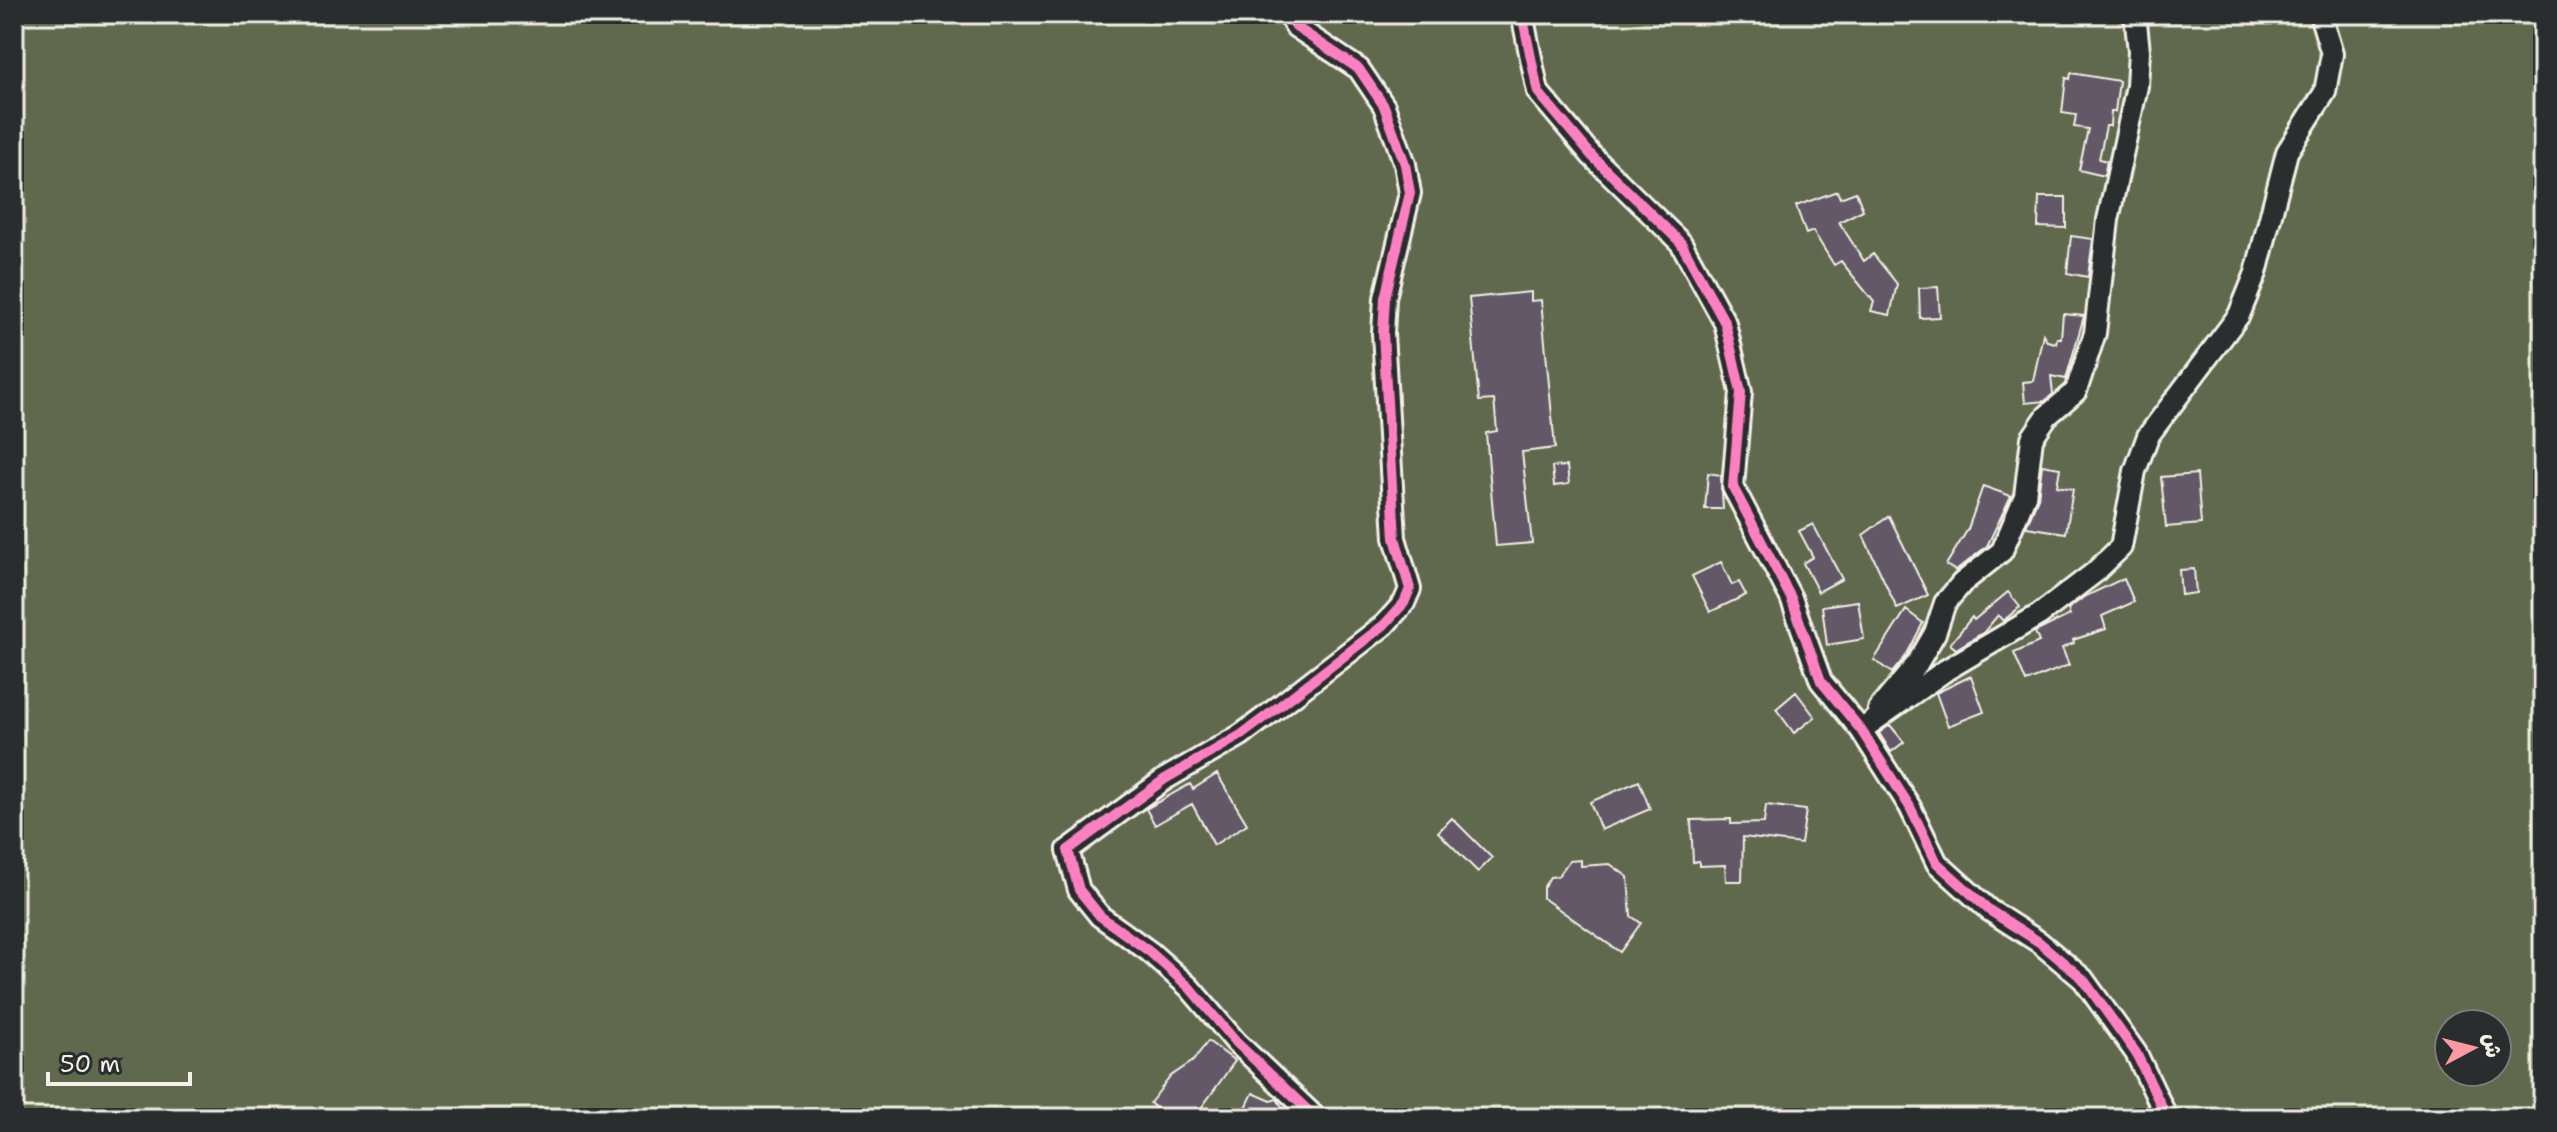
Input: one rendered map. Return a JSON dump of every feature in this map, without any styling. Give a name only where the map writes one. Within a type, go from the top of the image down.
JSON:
[{"type":"street","points":[[1288,14],[1296,27],[1359,69],[1384,106],[1405,164],[1410,193],[1385,298],[1383,333],[1395,538],[1410,589],[1404,603],[1384,625],[1268,715],[1241,735],[1165,779],[1068,850],[1079,890],[1100,916],[1150,952],[1189,987],[1236,1042],[1316,1118]]},
{"type":"street","points":[[1522,14],[1538,92],[1592,156],[1681,243],[1725,323],[1741,392],[1733,487],[1791,598],[1821,681],[1861,730],[1910,807],[1937,863],[1989,910],[2039,942],[2083,979],[2136,1053],[2167,1118]]},
{"type":"street","points":[[1861,730],[1917,664],[1935,633],[1945,603],[1962,583],[2002,551],[2025,496],[2032,438],[2047,416],[2076,391],[2095,333],[2108,220],[2137,86],[2139,51],[2135,14]]},
{"type":"street","points":[[1861,730],[1946,670],[2039,615],[2094,573],[2121,547],[2135,471],[2148,436],[2239,315],[2256,273],[2287,152],[2325,92],[2332,54],[2320,14]]},
{"type":"green space","points":[[14,14],[2543,14],[2543,1118],[14,1118]]},
{"type":"building","points":[[2071,73],[2119,81],[2115,112],[2111,112],[2110,126],[2106,126],[2099,159],[2107,161],[2104,176],[2079,170],[2088,129],[2074,127],[2076,115],[2062,113],[2066,78],[2070,79]]},
{"type":"building","points":[[1837,191],[1840,198],[1856,192],[1863,210],[1839,222],[1864,261],[1873,254],[1897,284],[1890,315],[1871,311],[1874,302],[1841,261],[1834,265],[1813,231],[1806,234],[1796,206]]},
{"type":"building","points":[[2039,197],[2066,197],[2066,228],[2038,227]]},
{"type":"building","points":[[2071,236],[2093,239],[2088,277],[2067,273]]},
{"type":"building","points":[[1938,287],[1940,317],[1920,318],[1919,288]]},
{"type":"building","points":[[1531,292],[1531,301],[1541,300],[1555,448],[1522,452],[1532,543],[1496,546],[1486,433],[1497,431],[1494,400],[1479,401],[1469,298]]},
{"type":"building","points":[[2063,314],[2084,316],[2066,379],[2051,376],[2053,394],[2045,401],[2025,403],[2023,382],[2033,381],[2043,334],[2047,341],[2056,343],[2057,338],[2061,338]]},
{"type":"building","points":[[2042,465],[2060,468],[2057,486],[2073,489],[2066,533],[2026,527],[2038,498]]},
{"type":"building","points":[[1567,466],[1569,484],[1554,486],[1552,467]]},
{"type":"building","points":[[1708,473],[1721,475],[1723,509],[1705,509]]},
{"type":"building","points":[[2197,474],[2201,524],[2166,527],[2161,477]]},
{"type":"building","points":[[1983,486],[2011,496],[1987,546],[1956,571],[1946,565],[1968,529]]},
{"type":"building","points":[[1889,516],[1928,595],[1897,609],[1863,535]]},
{"type":"building","points":[[1813,524],[1842,579],[1818,592],[1803,563],[1813,557],[1799,531]]},
{"type":"building","points":[[1721,562],[1732,585],[1739,582],[1746,595],[1710,612],[1692,576]]},
{"type":"building","points":[[2194,569],[2196,593],[2181,595],[2179,570]]},
{"type":"building","points":[[2124,578],[2134,602],[2102,616],[2106,629],[2073,640],[2074,643],[2062,648],[2069,665],[2026,682],[2014,653],[2039,642],[2035,632],[2070,615],[2068,609],[2084,597]]},
{"type":"building","points":[[2008,592],[2020,607],[2003,621],[1998,615],[1984,632],[1956,649],[1950,644],[1972,617],[1974,620]]},
{"type":"building","points":[[1858,601],[1864,639],[1827,645],[1822,606]]},
{"type":"building","points":[[1906,610],[1923,623],[1906,656],[1892,673],[1874,660]]},
{"type":"building","points":[[1971,676],[1984,712],[1948,726],[1936,693]]},
{"type":"building","points":[[1796,692],[1815,717],[1794,733],[1776,709]]},
{"type":"building","points":[[1890,725],[1904,742],[1891,752],[1879,733]]},
{"type":"building","points":[[1217,774],[1247,824],[1214,845],[1192,804],[1155,825],[1146,809],[1190,784],[1193,789]]},
{"type":"building","points":[[1639,781],[1650,809],[1601,830],[1590,802]]},
{"type":"building","points":[[1766,805],[1806,810],[1801,844],[1743,837],[1742,881],[1726,881],[1725,865],[1699,866],[1699,861],[1693,862],[1691,820],[1731,819],[1731,824],[1764,823]]},
{"type":"building","points":[[1452,818],[1492,858],[1478,872],[1438,832]]},
{"type":"building","points":[[1581,860],[1581,866],[1610,864],[1628,877],[1631,916],[1641,923],[1620,952],[1543,898],[1543,888],[1550,877],[1558,876],[1569,861]]},
{"type":"building","points":[[1208,1041],[1235,1061],[1194,1118],[1167,1118],[1150,1103],[1171,1076],[1193,1061]]},
{"type":"building","points":[[1253,1093],[1271,1101],[1277,1099],[1289,1118],[1241,1118]]},
{"type":"cycle path","points":[[1288,14],[1296,27],[1359,69],[1384,106],[1405,164],[1410,193],[1385,298],[1383,333],[1395,538],[1410,589],[1404,603],[1384,625],[1268,715],[1241,735],[1165,779],[1068,850],[1079,890],[1100,916],[1150,952],[1189,987],[1236,1042],[1316,1118]]},
{"type":"cycle path","points":[[1522,14],[1538,92],[1592,156],[1681,243],[1725,323],[1741,392],[1733,487],[1791,598],[1821,681],[1861,730],[1910,807],[1937,863],[1989,910],[2039,942],[2083,979],[2136,1053],[2167,1118]]}]
